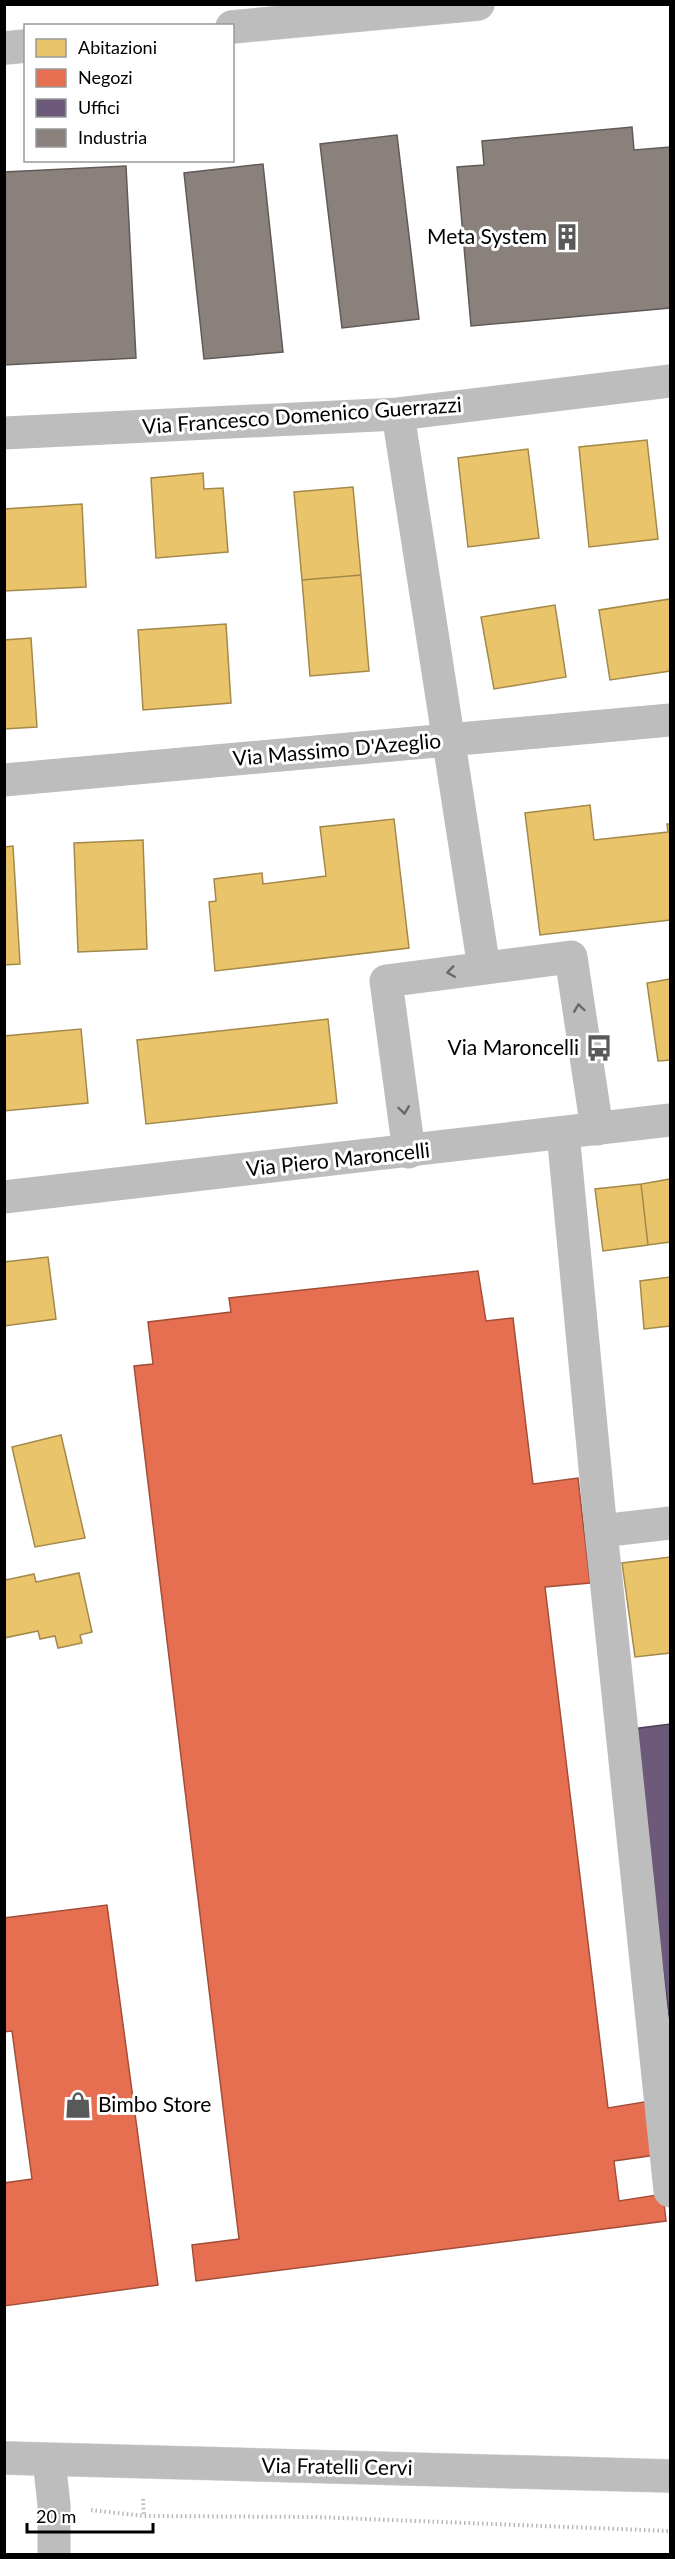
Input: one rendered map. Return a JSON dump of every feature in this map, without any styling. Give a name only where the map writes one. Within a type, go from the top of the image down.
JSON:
[{"type":"street","points":[[234,27],[478,4]]},
{"type":"street","points":[[4,48],[24,46]]},
{"type":"street","name":"Via Francesco Domenico Guerrazzi","points":[[4,433],[398,414],[670,381]]},
{"type":"street","points":[[398,414],[484,968]]},
{"type":"street","name":"Via Massimo D'Azeglio","points":[[4,780],[670,720]]},
{"type":"street","points":[[410,1152],[386,981],[484,968],[571,957],[597,1128]]},
{"type":"street","name":"Via Piero Maroncelli","points":[[4,1197],[410,1152],[670,1120]]},
{"type":"street","points":[[563,1133],[601,1531],[670,2191]]},
{"type":"street","points":[[601,1531],[670,1523]]},
{"type":"street","name":"Via Fratelli Cervi","points":[[4,2458],[670,2476]]},
{"type":"street","points":[[49,2460],[54,2505],[54,2554]]},
{"type":"path","points":[[54,2505],[144,2516],[315,2517],[670,2531]]},
{"type":"building: Abitazioni","points":[[647,440],[658,539],[589,547],[579,447]]},
{"type":"building: Abitazioni","points":[[528,449],[539,538],[468,547],[458,458]]},
{"type":"building: Abitazioni","points":[[203,473],[204,489],[223,488],[228,552],[156,558],[151,478]]},
{"type":"building: Abitazioni","points":[[353,487],[361,575],[302,580],[294,492]]},
{"type":"building: Abitazioni","points":[[82,504],[86,587],[4,591],[4,509]]},
{"type":"building: Abitazioni","points":[[361,575],[369,671],[310,676],[302,580]]},
{"type":"building: Abitazioni","points":[[670,599],[670,671],[610,680],[599,610]]},
{"type":"building: Abitazioni","points":[[555,605],[566,677],[494,689],[481,617]]},
{"type":"building: Abitazioni","points":[[226,624],[231,703],[143,710],[138,630]]},
{"type":"building: Abitazioni","points":[[31,638],[37,727],[4,729],[4,640]]},
{"type":"building: Abitazioni","points":[[590,805],[594,840],[668,832],[667,824],[670,824],[670,920],[540,935],[525,813]]},
{"type":"building: Abitazioni","points":[[394,819],[409,948],[215,971],[209,902],[216,901],[214,879],[262,873],[263,884],[326,876],[320,827]]},
{"type":"building: Abitazioni","points":[[143,840],[147,949],[78,952],[74,843]]},
{"type":"building: Abitazioni","points":[[13,846],[20,964],[4,965],[4,847]]},
{"type":"building: Abitazioni","points":[[670,979],[670,1060],[658,1061],[647,983]]},
{"type":"building: Abitazioni","points":[[328,1019],[337,1103],[146,1124],[137,1040]]},
{"type":"building: Abitazioni","points":[[81,1029],[88,1103],[4,1111],[4,1036]]},
{"type":"building: Abitazioni","points":[[670,1179],[670,1242],[648,1245],[641,1184]]},
{"type":"building: Abitazioni","points":[[641,1184],[648,1245],[603,1251],[595,1189]]},
{"type":"building: Abitazioni","points":[[48,1257],[56,1319],[4,1326],[4,1262]]},
{"type":"building: Abitazioni","points":[[670,1277],[670,1326],[644,1329],[640,1281]]},
{"type":"building: Abitazioni","points":[[61,1435],[85,1538],[35,1547],[12,1447]]},
{"type":"building: Abitazioni","points":[[670,1557],[670,1653],[635,1657],[622,1563]]},
{"type":"building: Abitazioni","points":[[79,1573],[92,1632],[80,1635],[82,1643],[58,1648],[55,1636],[40,1639],[38,1631],[4,1638],[4,1574],[6,1580],[34,1574],[36,1582]]},
{"type":"building: Negozi","points":[[478,1271],[486,1321],[513,1318],[533,1484],[578,1478],[590,1583],[545,1587],[608,2108],[650,2101],[656,2155],[614,2161],[619,2201],[663,2194],[666,2221],[196,2281],[192,2245],[239,2239],[134,1366],[153,1364],[148,1322],[231,1312],[229,1298]]},
{"type":"building: Negozi","name":"Bimbo Store","points":[[107,1905],[158,2285],[4,2306],[4,2183],[32,2179],[12,2031],[4,2032],[4,1918]]},
{"type":"building: Uffici","points":[[670,1724],[670,2024],[632,1729]]},
{"type":"building: Industria","name":"Meta System","points":[[632,127],[634,150],[670,147],[670,308],[471,326],[457,167],[484,165],[482,141]]},
{"type":"building: Industria","points":[[397,135],[419,319],[342,328],[320,144]]},
{"type":"building: Industria","points":[[263,164],[283,352],[204,359],[184,173]]},
{"type":"building: Industria","points":[[126,166],[136,358],[4,365],[4,172]]},
{"type":"place","name":"Meta System","points":[[567,237]]},
{"type":"place","name":"Via Maroncelli","points":[[599,1048]]},
{"type":"place","name":"Bimbo Store","points":[[78,2105]]}]
